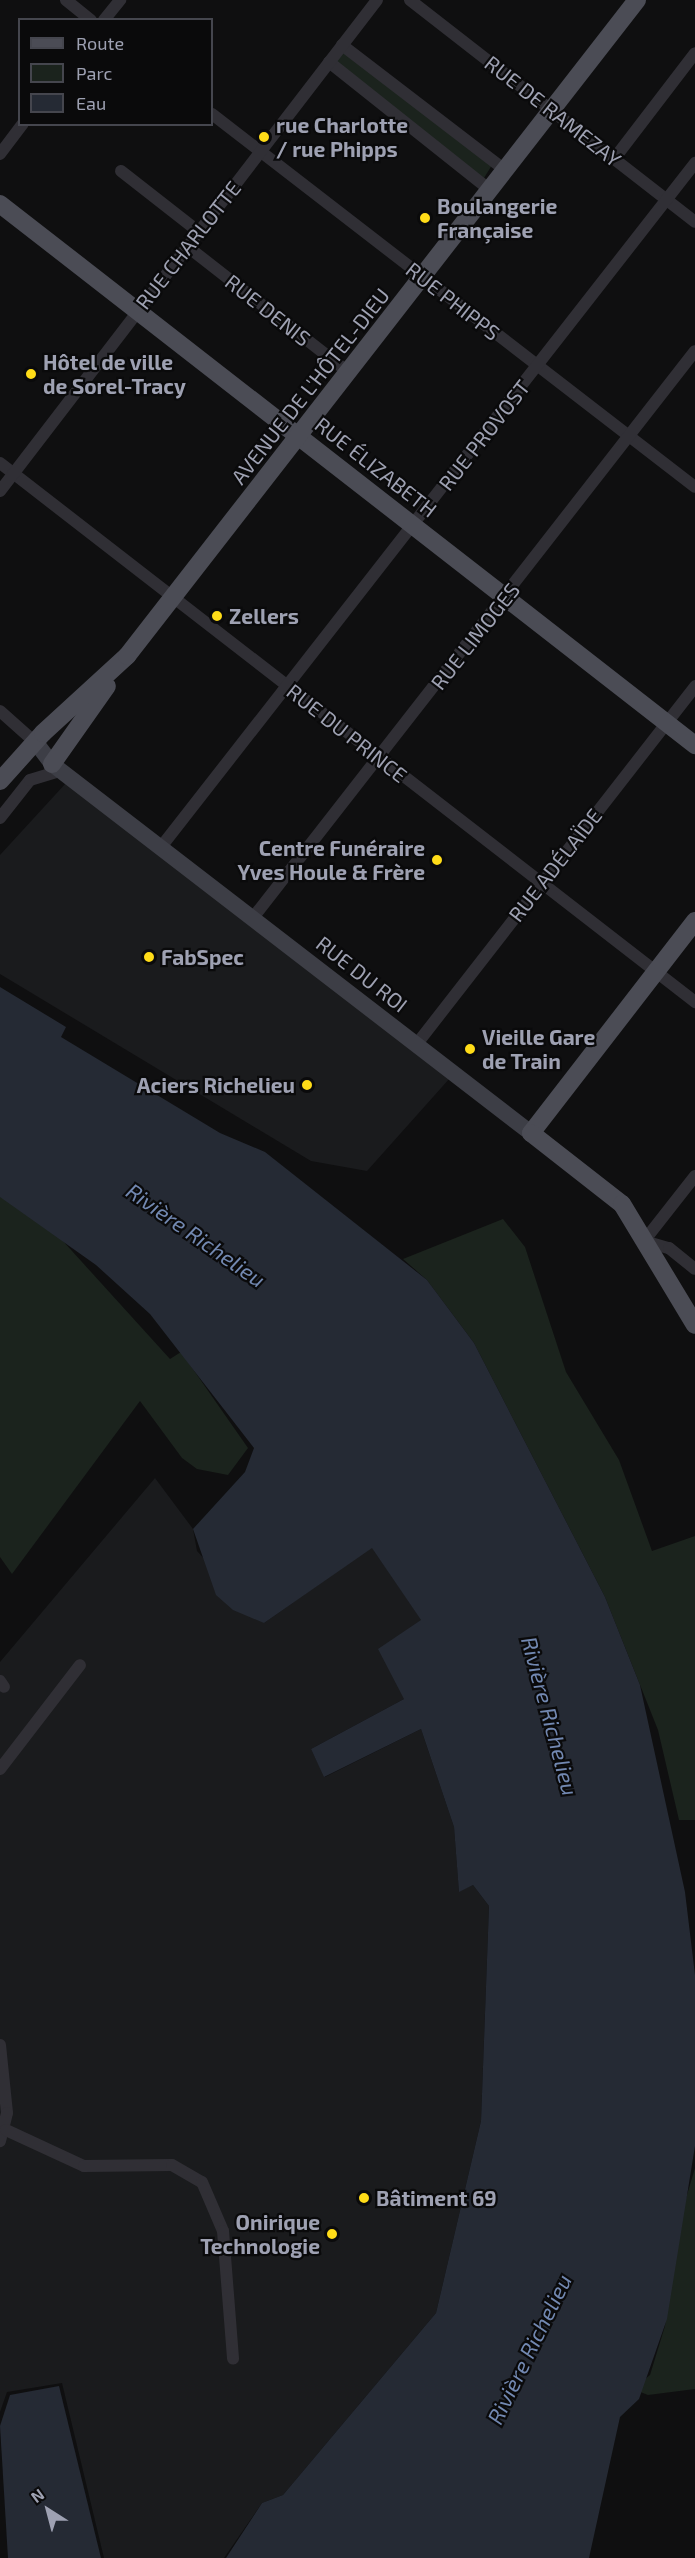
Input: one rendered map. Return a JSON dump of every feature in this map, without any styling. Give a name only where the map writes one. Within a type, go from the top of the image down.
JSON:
[{"type":"main road","name":"AVENUE DE L'HÔTEL-DIEU","points":[[0,781],[114,668],[172,598],[349,374],[637,0]]},
{"type":"main road","name":"RUE ÉLIZABETH","points":[[0,204],[695,745]]},
{"type":"main road","points":[[56,767],[114,668]]},
{"type":"main road","name":"RUE DU ROI","points":[[37,744],[56,767],[622,1204],[695,1325]]},
{"type":"main road","points":[[531,1133],[695,921]]},
{"type":"street","points":[[66,0],[88,18]]},
{"type":"street","points":[[106,18],[120,0]]},
{"type":"street","name":"RUE CHARLOTTE","points":[[0,491],[377,0]]},
{"type":"street","name":"RUE DE RAMEZAY","points":[[410,0],[695,222]]},
{"type":"street","points":[[342,45],[505,170]]},
{"type":"street","points":[[614,159],[695,53]]},
{"type":"street","points":[[329,62],[490,190]]},
{"type":"street","name":"RUE PHIPPS","points":[[213,115],[695,487]]},
{"type":"street","points":[[0,154],[21,126]]},
{"type":"street","name":"RUE PROVOST","points":[[161,848],[289,687],[695,163]]},
{"type":"street","points":[[121,171],[200,232]]},
{"type":"street","name":"RUE DENIS","points":[[188,247],[349,374]]},
{"type":"street","name":"RUE LIMOGES","points":[[252,919],[380,758],[695,351]]},
{"type":"street","name":"RUE DU PRINCE","points":[[0,463],[540,885],[695,1002]]},
{"type":"street","name":"RUE ADÉLAÏDE","points":[[416,1045],[695,686]]},
{"type":"street","name":"RUE DU ROI","points":[[0,711],[37,744]]},
{"type":"street","points":[[0,818],[30,780],[56,767]]},
{"type":"street","points":[[695,1176],[644,1241],[669,1248],[695,1269]]},
{"type":"street","points":[[0,1769],[80,1665]]},
{"type":"street","points":[[0,2045],[3,2136],[84,2166],[172,2165],[202,2182],[223,2231],[233,2359]]},
{"type":"shaded area","points":[[66,783],[450,1078],[367,1171],[311,1161],[0,974],[0,855]]},
{"type":"shaded area","points":[[155,1478],[193,1529],[197,1551],[264,1623],[372,1547],[422,1621],[404,1699],[311,1749],[325,1777],[421,1729],[454,1827],[459,1891],[473,1885],[489,1906],[481,2121],[436,2313],[283,2495],[262,2503],[224,2558],[104,2558],[62,2383],[7,2392],[0,2412],[0,1662]]},
{"type":"green space","points":[[339,45],[492,165],[484,178],[325,64]]},
{"type":"green space","points":[[0,1188],[33,1208],[170,1359],[181,1352],[248,1448],[228,1475],[197,1469],[182,1458],[140,1401],[12,1574],[0,1557]]},
{"type":"green space","points":[[503,1219],[525,1247],[566,1372],[619,1460],[652,1551],[695,1536],[695,1820],[679,1820],[658,1730],[605,1597],[474,1343],[427,1280],[403,1259]]},
{"type":"green space","points":[[695,2168],[695,2389],[648,2395],[633,2389],[650,2375],[665,2326],[678,2225]]},
{"type":"water","name":"Rivière Richelieu","points":[[0,987],[66,1027],[61,1037],[220,1133],[265,1152],[427,1280],[474,1343],[605,1597],[640,1685],[685,1892],[695,1975],[695,2146],[667,2319],[639,2399],[620,2417],[589,2558],[226,2558],[262,2503],[283,2495],[436,2313],[481,2121],[489,1906],[473,1885],[459,1892],[454,1827],[421,1729],[324,1777],[311,1749],[404,1699],[378,1649],[421,1620],[372,1548],[264,1623],[233,1610],[216,1595],[193,1529],[245,1472],[254,1448],[150,1314],[96,1265],[0,1197]]},
{"type":"water","points":[[59,2386],[101,2558],[8,2558],[0,2426],[10,2395]]},
{"type":"place","name":"rue Charlotte / rue Phipps","points":[[264,137]]},
{"type":"place","name":"Boulangerie Française","points":[[425,218]]},
{"type":"place","name":"Hôtel de ville de Sorel-Tracy","points":[[31,374]]},
{"type":"place","name":"Zellers","points":[[217,616]]},
{"type":"place","name":"Centre Funéraire Yves Houle & Frère","points":[[437,860]]},
{"type":"place","name":"FabSpec","points":[[149,957]]},
{"type":"place","name":"Vieille Gare de Train","points":[[470,1049]]},
{"type":"place","name":"Aciers Richelieu","points":[[307,1085]]},
{"type":"place","name":"Bâtiment 69","points":[[364,2198]]},
{"type":"place","name":"Onirique Technologie","points":[[332,2234]]}]
